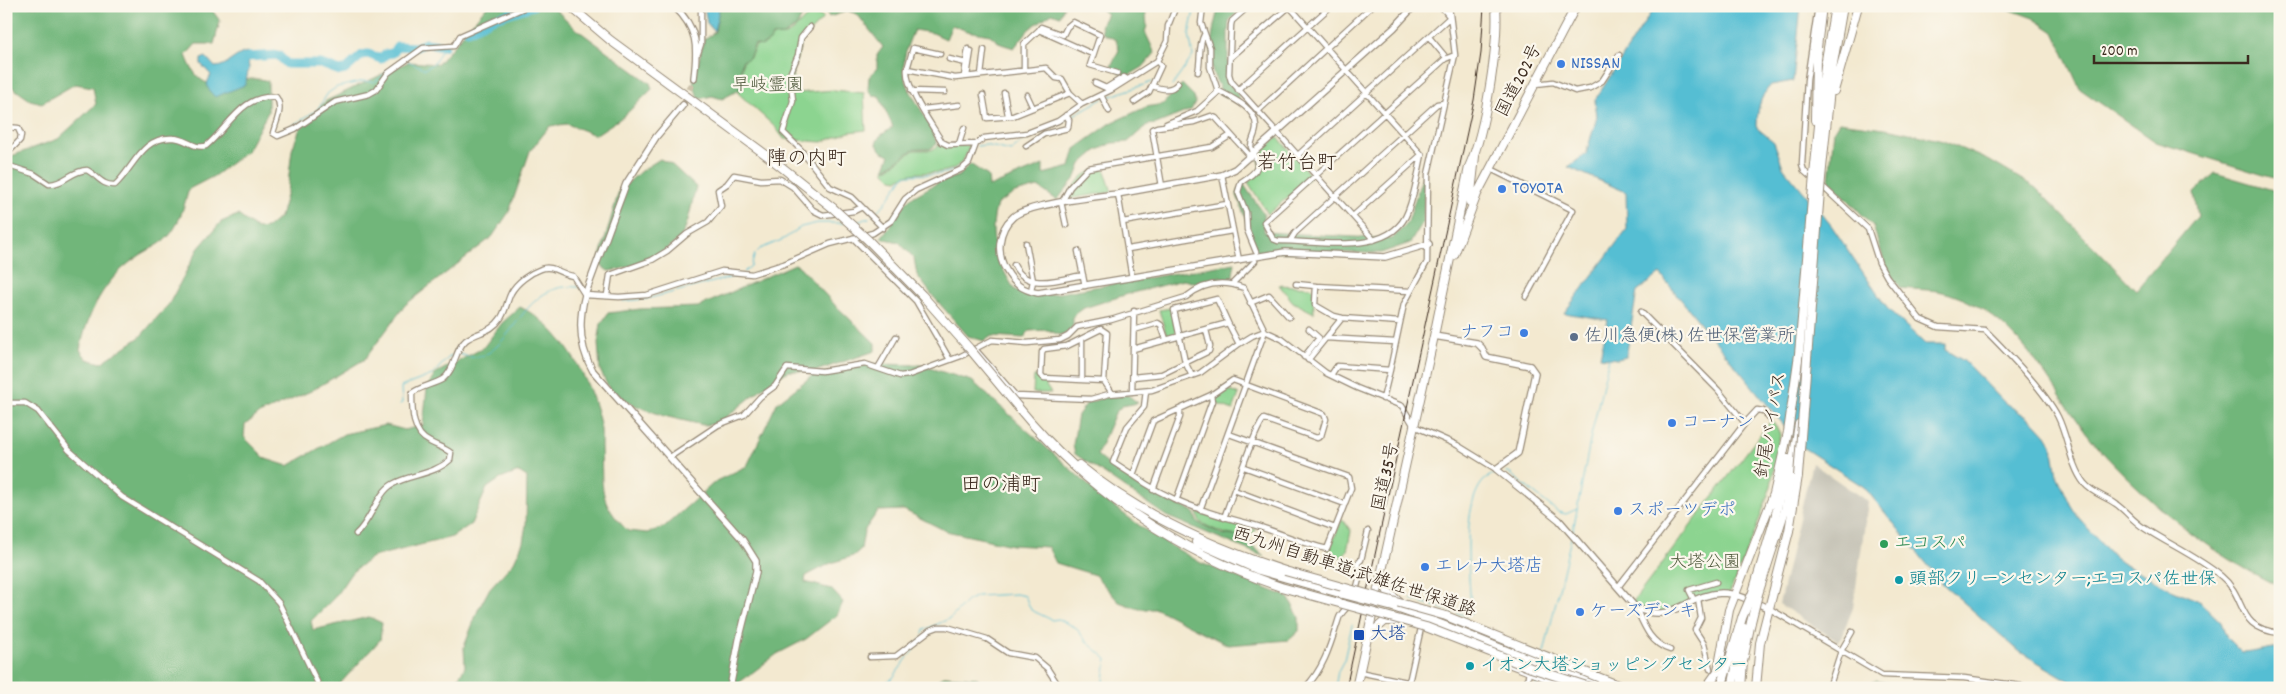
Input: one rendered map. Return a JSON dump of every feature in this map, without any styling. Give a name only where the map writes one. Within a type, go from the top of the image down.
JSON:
[{"type":"highway","name":"西九州自動車道;武雄佐世保道路","points":[[570,6],[833,208],[868,240],[972,349],[1018,407],[1054,448],[1087,479],[1124,508],[1162,533],[1230,568],[1281,587],[1417,624],[1531,668],[1593,688]]},
{"type":"highway","points":[[1468,217],[1475,168],[1475,154],[1489,87],[1496,39],[1496,6]]},
{"type":"highway","name":"国道202号","points":[[1468,217],[1476,194],[1576,6]]},
{"type":"highway","points":[[1817,137],[1815,82],[1822,6]]},
{"type":"highway","name":"針尾バイパス","points":[[1756,688],[1760,643],[1789,531],[1789,472],[1803,355],[1818,177],[1817,137],[1825,66],[1835,6]]},
{"type":"highway","name":"針尾バイパス","points":[[1818,177],[1825,142],[1832,68],[1843,6]]},
{"type":"highway","points":[[1825,142],[1835,85],[1858,6]]},
{"type":"highway","name":"国道35号","points":[[1356,688],[1448,272],[1453,238],[1469,167],[1475,154]]},
{"type":"highway","points":[[1475,168],[1479,175],[1489,172]]},
{"type":"highway","name":"国道202号","points":[[1453,238],[1471,194],[1489,172]]},
{"type":"highway","name":"国道35号","points":[[1448,272],[1468,217]]},
{"type":"highway","points":[[1721,687],[1785,510],[1803,355]]},
{"type":"highway","name":"西九州自動車道;武雄佐世保道路","points":[[1018,407],[1072,459],[1124,498],[1170,524],[1238,554],[1285,571],[1446,616],[1625,688]]},
{"type":"highway","points":[[1072,459],[1098,483],[1126,502],[1209,549],[1259,570],[1455,629],[1512,654],[1533,666]]},
{"type":"highway","name":"針尾バイパス","points":[[1706,688],[1714,670],[1725,624],[1735,595],[1767,517],[1789,472]]},
{"type":"highway","points":[[1162,533],[1253,574],[1342,595]]},
{"type":"highway","points":[[1381,574],[1388,592],[1403,605]]},
{"type":"highway","points":[[1533,666],[1473,630],[1403,605],[1386,601],[1374,606],[1384,616],[1398,621],[1533,666],[1612,688]]},
{"type":"highway","points":[[1392,609],[1454,632],[1533,666],[1619,688]]},
{"type":"highway","points":[[1732,688],[1746,620]]},
{"type":"highway","points":[[1741,688],[1746,620]]},
{"type":"highway","points":[[1368,636],[1385,621],[1398,621]]},
{"type":"highway","points":[[1544,669],[1574,688]]},
{"type":"highway","points":[[1544,669],[1585,688]]},
{"type":"highway","points":[[1544,669],[1598,688]]},
{"type":"highway","points":[[1714,670],[1721,687]]},
{"type":"street","points":[[6,165],[34,174],[49,184],[60,182],[81,170],[87,170],[108,186],[115,185],[146,147],[153,142],[174,138],[197,148],[206,146],[250,102],[264,96],[276,97],[279,101],[280,107],[273,133],[278,136],[294,129],[335,102],[369,94],[376,90],[388,73],[423,48],[454,46],[460,36],[528,6]]},
{"type":"street","points":[[674,6],[690,25],[695,37],[698,53]]},
{"type":"street","points":[[694,78],[701,44],[701,6]]},
{"type":"street","points":[[584,295],[652,294],[722,271],[752,274],[784,264],[830,244],[873,234],[891,221],[905,199],[916,190],[962,170],[968,163],[975,146],[984,138],[1027,133],[1058,121],[1082,104],[1101,95],[1157,61],[1167,41],[1168,26],[1176,6]]},
{"type":"street","points":[[1202,6],[1201,23],[1210,48],[1210,67],[1217,90],[1243,105],[1253,117],[1256,128],[1251,146],[1253,155]]},
{"type":"street","points":[[1249,6],[1232,21],[1229,74],[1238,90],[1374,240]]},
{"type":"street","points":[[1230,58],[1290,6],[1403,135],[1422,154]]},
{"type":"street","points":[[1238,90],[1332,6]]},
{"type":"street","points":[[1258,111],[1372,6]]},
{"type":"street","points":[[1414,6],[1409,14],[1253,155],[1235,169],[1222,175],[1118,194],[1061,202],[1022,212],[1013,217],[1003,229],[1000,242],[1004,266],[1016,285],[1031,291],[1052,291],[1085,286],[1285,252],[1385,257],[1429,244]]},
{"type":"street","points":[[1441,6],[1449,17]]},
{"type":"street","points":[[1383,400],[1400,322],[1410,291],[1427,262],[1429,244],[1428,174],[1456,45],[1449,17],[1449,6]]},
{"type":"street","points":[[1818,6],[1807,80],[1802,164],[1804,171],[1862,221],[1868,229],[1879,263],[1887,278],[1920,319],[1938,327],[1985,330],[1995,340],[2052,407],[2066,435],[2080,476],[2091,491],[2112,502],[2138,524],[2188,553],[2223,577],[2234,590],[2246,617],[2252,625],[2261,630],[2280,633]]},
{"type":"street","points":[[1298,155],[1449,17]]},
{"type":"street","points":[[1024,70],[1024,44],[1041,27],[1063,35],[1072,22],[1100,35],[1090,65],[1117,73]]},
{"type":"street","points":[[810,27],[801,38],[798,55],[790,74],[793,101],[783,132],[800,148],[830,187],[852,197],[883,228]]},
{"type":"street","points":[[1039,30],[1090,53]]},
{"type":"street","points":[[1198,72],[1201,62],[1201,41],[1204,35]]},
{"type":"street","points":[[1429,37],[1444,55]]},
{"type":"street","points":[[940,54],[913,48],[906,76],[911,91],[924,109],[942,142],[948,145],[975,146]]},
{"type":"street","points":[[970,50],[965,76],[966,63],[970,50]]},
{"type":"street","points":[[981,75],[984,50]]},
{"type":"street","points":[[1536,84],[1553,82],[1575,91],[1590,88],[1602,81],[1619,54]]},
{"type":"street","points":[[1422,154],[1408,212],[1398,227],[1385,237],[1344,244],[1273,239],[1264,222],[1445,59],[1455,55]]},
{"type":"street","points":[[949,59],[966,63]]},
{"type":"street","points":[[1134,102],[1149,92],[1161,66],[1157,61]]},
{"type":"street","points":[[907,69],[955,78],[1046,68],[1056,78],[1062,79],[1070,93],[1082,104]]},
{"type":"street","points":[[1095,84],[1106,88],[1124,77],[1127,79]]},
{"type":"street","points":[[1153,83],[1166,90],[1175,87],[1178,83]]},
{"type":"street","points":[[1162,186],[1152,129],[1197,111],[1213,97],[1217,90]]},
{"type":"street","points":[[911,91],[945,92]]},
{"type":"street","points":[[1004,93],[1008,115]]},
{"type":"street","points":[[982,95],[986,118],[1013,116],[1070,93]]},
{"type":"street","points":[[1027,95],[1033,108]]},
{"type":"street","points":[[1101,95],[1109,111]]},
{"type":"street","points":[[1290,241],[1295,233],[1437,104],[1444,103]]},
{"type":"street","points":[[684,105],[656,137],[626,184],[584,295],[581,327],[584,356],[594,371],[742,539],[756,561],[755,581],[739,640],[730,688]]},
{"type":"street","points":[[924,109],[960,105]]},
{"type":"street","points":[[1026,146],[1044,134],[1068,128],[1069,120],[1066,115]]},
{"type":"street","points":[[1165,125],[1194,122],[1211,116],[1216,118],[1253,155],[1258,163],[1256,173],[1241,182],[1238,192],[1246,212],[1247,230],[1256,252]]},
{"type":"street","points":[[6,127],[18,128],[21,135],[20,140],[6,154]]},
{"type":"street","points":[[959,144],[964,128]]},
{"type":"street","points":[[1066,225],[1061,202],[1070,187],[1088,168],[1212,147],[1231,135]]},
{"type":"street","points":[[1353,216],[1422,154]]},
{"type":"street","points":[[1489,172],[1572,210],[1526,297]]},
{"type":"street","points":[[607,295],[610,274],[661,255],[687,234],[708,222],[721,206],[718,190],[727,184],[734,174],[761,180],[780,179],[793,187],[813,210],[823,215],[854,211],[862,207]]},
{"type":"street","points":[[1222,175],[1239,260]]},
{"type":"street","points":[[1118,194],[1132,278]]},
{"type":"street","points":[[1123,222],[1227,204]]},
{"type":"street","points":[[1128,249],[1232,231]]},
{"type":"street","points":[[853,238],[916,301],[950,360]]},
{"type":"street","points":[[1026,243],[1033,281],[1031,291]]},
{"type":"street","points":[[1078,251],[1085,286]]},
{"type":"street","points":[[1232,284],[1255,261]]},
{"type":"street","points":[[1014,265],[1022,276],[1033,281],[1083,275]]},
{"type":"street","points":[[356,534],[366,524],[383,494],[391,485],[435,470],[450,460],[451,453],[424,439],[418,433],[412,394],[443,379],[452,369],[462,345],[468,339],[490,330],[496,324],[503,316],[511,293],[533,273],[551,268],[565,275],[573,276],[584,295]]},
{"type":"street","points":[[670,457],[718,425],[744,415],[760,397],[775,386],[787,368],[822,371],[865,364],[900,376],[950,360],[992,340],[1027,343],[1060,340],[1068,336],[1077,327],[1111,320],[1134,311],[1186,297],[1196,290],[1216,283],[1232,284],[1244,288],[1265,331],[1282,339],[1306,359],[1331,375],[1383,400],[1402,406],[1414,426],[1457,445],[1496,469],[1575,536],[1636,608],[1652,640],[1660,647],[1670,650]]},
{"type":"street","points":[[1296,284],[1410,291]]},
{"type":"street","points":[[1316,286],[1315,305],[1334,316],[1400,322]]},
{"type":"street","points":[[1250,303],[1268,295],[1288,314]]},
{"type":"street","points":[[1192,376],[1185,362],[1174,310],[1218,298],[1239,344]]},
{"type":"street","points":[[1132,392],[1134,311]]},
{"type":"street","points":[[1640,312],[1718,390],[1745,423]]},
{"type":"street","points":[[1306,359],[1342,318]]},
{"type":"street","points":[[1133,348],[1206,330],[1228,322]]},
{"type":"street","points":[[1134,330],[1158,323],[1162,325],[1166,339]]},
{"type":"street","points":[[1104,381],[1044,378],[1041,375],[1042,352],[1044,349],[1059,348],[1082,340],[1101,329],[1107,333],[1104,381],[1112,393]]},
{"type":"street","points":[[1306,359],[1319,338],[1309,329]]},
{"type":"street","points":[[1133,376],[1162,374],[1209,351],[1210,346],[1206,330]]},
{"type":"street","points":[[972,349],[1016,396],[1091,399],[1112,393],[1146,391],[1200,373],[1239,344],[1265,331]]},
{"type":"street","points":[[1200,510],[1265,331]]},
{"type":"street","points":[[1434,336],[1477,343],[1482,348],[1486,357],[1530,366],[1535,373],[1518,453],[1496,469]]},
{"type":"street","points":[[878,368],[896,337]]},
{"type":"street","points":[[1326,338],[1395,342]]},
{"type":"street","points":[[1082,340],[1082,380]]},
{"type":"street","points":[[1331,375],[1337,366],[1390,370]]},
{"type":"street","points":[[1133,475],[1153,421],[1212,395],[1233,380],[1324,414],[1326,419],[1321,436],[1317,438],[1264,419],[1261,422],[1224,518]]},
{"type":"street","points":[[1146,391],[1144,407],[1127,427],[1113,462],[1153,490],[1176,501],[1224,518],[1251,524],[1300,542],[1327,549],[1351,488],[1349,477],[1229,434]]},
{"type":"street","points":[[1176,501],[1212,401],[1212,395]]},
{"type":"street","points":[[6,402],[25,403],[38,411],[69,450],[122,496],[259,581],[284,612],[320,688]]},
{"type":"street","points":[[1153,490],[1180,417],[1180,410]]},
{"type":"street","points":[[1618,587],[1745,423],[1757,410],[1763,410],[1769,417]]},
{"type":"street","points":[[1244,467],[1345,504]]},
{"type":"street","points":[[1234,490],[1335,528]]},
{"type":"street","points":[[1305,688],[1313,680],[1337,629],[1340,616],[1351,602],[1361,572],[1357,564],[1361,560],[1368,531]]},
{"type":"street","points":[[1714,670],[1704,644],[1695,630],[1701,618],[1696,600],[1689,590],[1716,582]]},
{"type":"street","points":[[1636,608],[1647,613],[1660,614],[1673,612],[1696,600],[1720,593],[1735,595],[1770,609],[1882,675],[1971,679],[2035,688]]},
{"type":"street","points":[[870,657],[896,656],[930,630],[938,627],[947,627],[986,639],[1008,653],[1035,658],[1047,668],[1052,679],[1060,688]]},
{"type":"street","points":[[1359,672],[1406,685],[1421,628]]},
{"type":"street","points":[[1830,688],[1841,651],[1852,632]]},
{"type":"street","points":[[1526,688],[1533,666]]},
{"type":"shaded area","points":[[1812,463],[1868,502],[1853,608],[1839,642],[1779,604]]},
{"type":"green space","points":[[6,6],[209,6],[220,21],[214,44],[196,44],[186,55],[194,71],[202,80],[211,84],[255,79],[268,81],[268,112],[247,151],[214,176],[189,189],[179,220],[168,237],[125,267],[115,276],[99,298],[87,323],[80,350],[87,359],[101,363],[140,337],[169,304],[198,249],[221,222],[238,215],[257,229],[267,228],[280,217],[287,192],[292,150],[300,128],[326,101],[408,62],[438,64],[487,6],[552,6],[575,28],[650,83],[652,89],[624,116],[595,135],[567,124],[550,126],[530,151],[509,212],[492,237],[405,305],[365,359],[311,391],[259,414],[245,425],[244,437],[266,459],[288,466],[344,434],[386,425],[405,430],[423,425],[427,388],[436,373],[483,348],[502,323],[520,307],[549,327],[572,356],[582,373],[596,407],[601,427],[602,484],[606,502],[628,531],[647,533],[664,527],[716,481],[747,466],[777,403],[813,375],[874,364],[920,365],[972,381],[1105,500],[1151,534],[1201,563],[1288,597],[1299,617],[1299,631],[1289,640],[1228,645],[1157,609],[1139,609],[1119,602],[1095,575],[1056,563],[1048,547],[1012,545],[946,531],[904,510],[878,511],[864,531],[861,549],[853,556],[831,563],[806,576],[805,582],[831,589],[843,602],[837,615],[806,639],[777,654],[732,688],[452,688],[465,667],[464,647],[478,610],[490,588],[514,562],[523,542],[526,525],[527,477],[519,472],[500,479],[487,488],[471,524],[452,537],[372,557],[352,572],[334,598],[311,621],[313,630],[369,617],[382,623],[380,640],[336,688],[6,688],[6,158],[58,139],[96,104],[93,87],[75,84],[42,103],[30,100],[6,83]]},
{"type":"green space","points":[[719,6],[1064,6],[1060,16],[1052,13],[1029,29],[1014,48],[1001,44],[990,35],[967,31],[952,25],[946,39],[933,33],[914,30],[904,64],[905,78],[931,128],[937,144],[930,149],[914,149],[884,170],[890,155],[881,151],[876,143],[880,136],[893,127],[879,96],[872,95],[868,89],[869,77],[877,68],[877,55],[883,47],[857,14],[848,11],[829,17],[824,8],[803,15],[796,27],[783,35],[772,36],[770,41],[761,46],[755,44],[749,58],[742,61],[740,75],[742,80],[739,90],[722,99],[712,96],[699,99],[693,84],[704,39],[715,32]]},
{"type":"green space","points":[[1097,6],[1145,6],[1147,26],[1145,32],[1155,53],[1143,67],[1126,77],[1111,66],[1119,50],[1116,40],[1102,33],[1101,25],[1107,14]]},
{"type":"green space","points":[[1220,6],[1243,6],[1229,21],[1228,32],[1228,81],[1240,101],[1235,102],[1221,94],[1212,70],[1212,41],[1217,12]]},
{"type":"green space","points":[[2000,6],[2280,6],[2280,180],[2156,142],[2080,89],[2054,32],[2033,18]]},
{"type":"green space","name":"早岐霊園","points":[[814,13],[824,18],[803,38],[792,75],[797,93],[834,90],[864,93],[866,130],[849,132],[822,142],[784,139],[776,128],[738,93],[743,81],[741,75],[743,61],[750,57],[756,45],[766,44],[773,36],[789,33],[805,18]]},
{"type":"green space","points":[[1182,84],[1194,96],[1195,103],[1191,110],[1156,124],[1147,125],[1128,142],[1112,143],[1096,151],[1081,164],[1076,177],[1057,200],[1038,187],[1015,193],[997,204],[993,227],[996,249],[1003,269],[1015,290],[1042,296],[1235,263],[1232,280],[1222,278],[1197,283],[1183,280],[1128,294],[1084,308],[1073,316],[1073,326],[1067,333],[1059,335],[1048,330],[1029,331],[1024,338],[992,336],[984,341],[968,336],[932,295],[917,275],[914,258],[899,242],[881,238],[909,199],[939,182],[959,176],[970,164],[988,176],[989,187],[1043,165],[1043,174],[1070,167],[1075,149],[1111,123],[1146,107],[1163,104]]},
{"type":"green space","points":[[1839,122],[1892,129],[1943,141],[1990,161],[2036,188],[2136,290],[2198,216],[2194,193],[2215,173],[2280,192],[2280,587],[2255,574],[2209,545],[2186,529],[2144,494],[2087,434],[2037,363],[2019,341],[1999,322],[1976,306],[1945,292],[1901,288],[1887,270],[1873,226],[1829,180],[1834,130]]},
{"type":"green space","points":[[1276,138],[1279,138],[1310,175],[1310,178],[1268,214],[1248,182],[1259,174],[1260,163],[1258,157]]},
{"type":"green space","points":[[939,145],[947,147],[970,145],[963,160],[957,167],[949,170],[913,174],[898,180],[892,179],[884,171],[914,150],[932,150]]},
{"type":"green space","points":[[660,159],[671,164],[696,187],[684,231],[672,246],[662,252],[639,263],[608,271],[598,263],[619,191],[641,171]]},
{"type":"green space","points":[[1104,168],[1112,192],[1067,199],[1082,177],[1090,172]]},
{"type":"green space","points":[[1425,168],[1423,222],[1410,243],[1381,253],[1257,252],[1237,195],[1242,182],[1264,214],[1264,232],[1392,239],[1408,222]]},
{"type":"green space","points":[[795,264],[875,343],[875,351],[816,371],[788,371],[765,386],[718,424],[703,425],[664,416],[634,405],[609,389],[600,370],[598,343],[601,324],[608,313],[640,309],[698,307]]},
{"type":"green space","points":[[1279,285],[1311,287],[1313,290],[1314,313],[1293,302]]},
{"type":"green space","points":[[1171,308],[1176,331],[1174,335],[1169,336],[1166,334],[1159,310]]},
{"type":"green space","points":[[1034,376],[1039,376],[1039,381],[1046,381],[1046,386],[1051,393],[1033,393]]},
{"type":"green space","points":[[1227,390],[1239,394],[1233,410],[1215,403],[1217,396]]},
{"type":"green space","points":[[1128,395],[1138,403],[1122,406],[1115,413],[1097,455],[1119,473],[1156,494],[1194,512],[1197,522],[1222,534],[1243,537],[1265,557],[1166,516],[1075,454],[1073,445],[1078,415],[1087,403],[1103,398]]},
{"type":"green space","name":"大塔公園","points":[[1772,419],[1780,435],[1771,486],[1755,532],[1729,594],[1698,599],[1673,612],[1647,613],[1632,603]]},
{"type":"green space","points":[[1197,512],[1256,530],[1244,536],[1228,534],[1199,521]]},
{"type":"green space","points":[[1342,519],[1351,531],[1347,551],[1341,557],[1328,553]]},
{"type":"green space","points":[[944,676],[977,678],[992,688],[926,688]]},
{"type":"green space","points":[[1876,681],[1912,688],[1858,688]]},
{"type":"water","points":[[704,6],[720,6],[714,31],[707,23]]},
{"type":"water","points":[[1655,6],[1801,6],[1793,81],[1771,85],[1761,100],[1758,116],[1757,128],[1774,142],[1783,167],[1831,225],[1887,308],[1925,344],[1945,344],[1945,350],[1964,361],[2005,403],[2033,421],[2046,435],[2052,445],[2057,475],[2070,504],[2078,517],[2113,556],[2122,563],[2169,588],[2199,601],[2221,622],[2227,638],[2242,653],[2280,648],[2280,688],[2082,688],[2020,652],[1944,585],[1864,487],[1802,447],[1660,274],[1637,291],[1626,357],[1617,359],[1600,357],[1608,320],[1564,313],[1627,229],[1626,192],[1568,167],[1586,154],[1597,117],[1595,100]]},
{"type":"water","points":[[247,52],[249,68],[245,85],[215,97],[207,86],[211,75],[201,64],[201,59],[206,57],[215,67]]},
{"type":"waterway","points":[[468,31],[492,19],[533,6]]},
{"type":"waterway","points":[[1172,86],[1193,56],[1189,34],[1195,6]]},
{"type":"waterway","points":[[247,57],[278,55],[287,64],[321,64],[340,71],[345,70],[362,55],[368,54],[381,59],[386,54],[393,53],[397,46],[416,47],[426,43],[444,46]]},
{"type":"waterway","points":[[408,61],[425,69],[435,62],[442,49]]},
{"type":"waterway","points":[[280,133],[317,110],[328,93],[337,87],[364,81],[375,82],[398,62],[404,60]]},
{"type":"waterway","points":[[1105,98],[1152,82]]},
{"type":"waterway","points":[[1070,117],[1102,99]]},
{"type":"waterway","points":[[977,146],[985,145],[1011,151],[1026,139],[1067,119]]},
{"type":"waterway","points":[[872,215],[884,205],[904,176],[950,172],[963,164],[973,147]]},
{"type":"waterway","points":[[854,223],[869,218]]},
{"type":"waterway","points":[[744,272],[751,266],[755,254],[760,249],[784,239],[801,227],[818,223],[843,223]]},
{"type":"waterway","points":[[623,301],[646,299],[741,275]]},
{"type":"waterway","points":[[458,354],[477,357],[489,352],[500,343],[531,304],[544,294],[559,288],[578,287]]},
{"type":"waterway","points":[[400,404],[402,403],[401,387],[432,375],[448,358],[454,355]]},
{"type":"waterway","points":[[1573,531],[1591,436],[1609,358]]},
{"type":"waterway","points":[[1411,599],[1465,615],[1471,614],[1468,559],[1470,514],[1475,495],[1484,480],[1497,473]]},
{"type":"waterway","points":[[1506,473],[1509,473],[1558,512],[1566,514],[1577,509]]},
{"type":"waterway","points":[[1544,653],[1571,538]]},
{"type":"waterway","points":[[923,634],[924,630],[951,618],[967,601],[977,596],[1016,594],[1025,596],[1031,610],[1052,620],[1058,619],[1075,627],[1088,643],[1107,659],[1103,688]]},
{"type":"waterway","points":[[1335,688],[1338,671],[1344,660],[1352,625]]},
{"type":"waterway","points":[[877,688],[892,679],[922,638]]},
{"type":"waterway","points":[[1536,688],[1538,679]]},
{"type":"tunnel","points":[[683,105],[694,78]]},
{"type":"railway","points":[[1346,688],[1474,100],[1481,53],[1484,6]]},
{"type":"place","name":"NISSAN","points":[[1561,64]]},
{"type":"place","name":"TOYOTA","points":[[1502,189]]},
{"type":"place","name":"ナフコ","points":[[1524,333]]},
{"type":"place","name":"佐川急便(株) 佐世保営業所","points":[[1574,337]]},
{"type":"place","name":"コーナン","points":[[1672,423]]},
{"type":"place","name":"スポーツデポ","points":[[1618,511]]},
{"type":"place","name":"エコスパ","points":[[1884,544]]},
{"type":"place","name":"エレナ大塔店","points":[[1425,567]]},
{"type":"place","name":"頭部クリーンセンター;エコスパ佐世保","points":[[1899,580]]},
{"type":"place","name":"ケーズデンキ","points":[[1580,612]]},
{"type":"place","name":"大塔","points":[[1359,635]]},
{"type":"place","name":"イオン大塔ショッピングセンター","points":[[1470,666]]},
{"type":"district","name":"陣の内町","points":[[807,160]]},
{"type":"district","name":"若竹台町","points":[[1297,164]]},
{"type":"district","name":"田の浦町","points":[[1001,486]]}]
